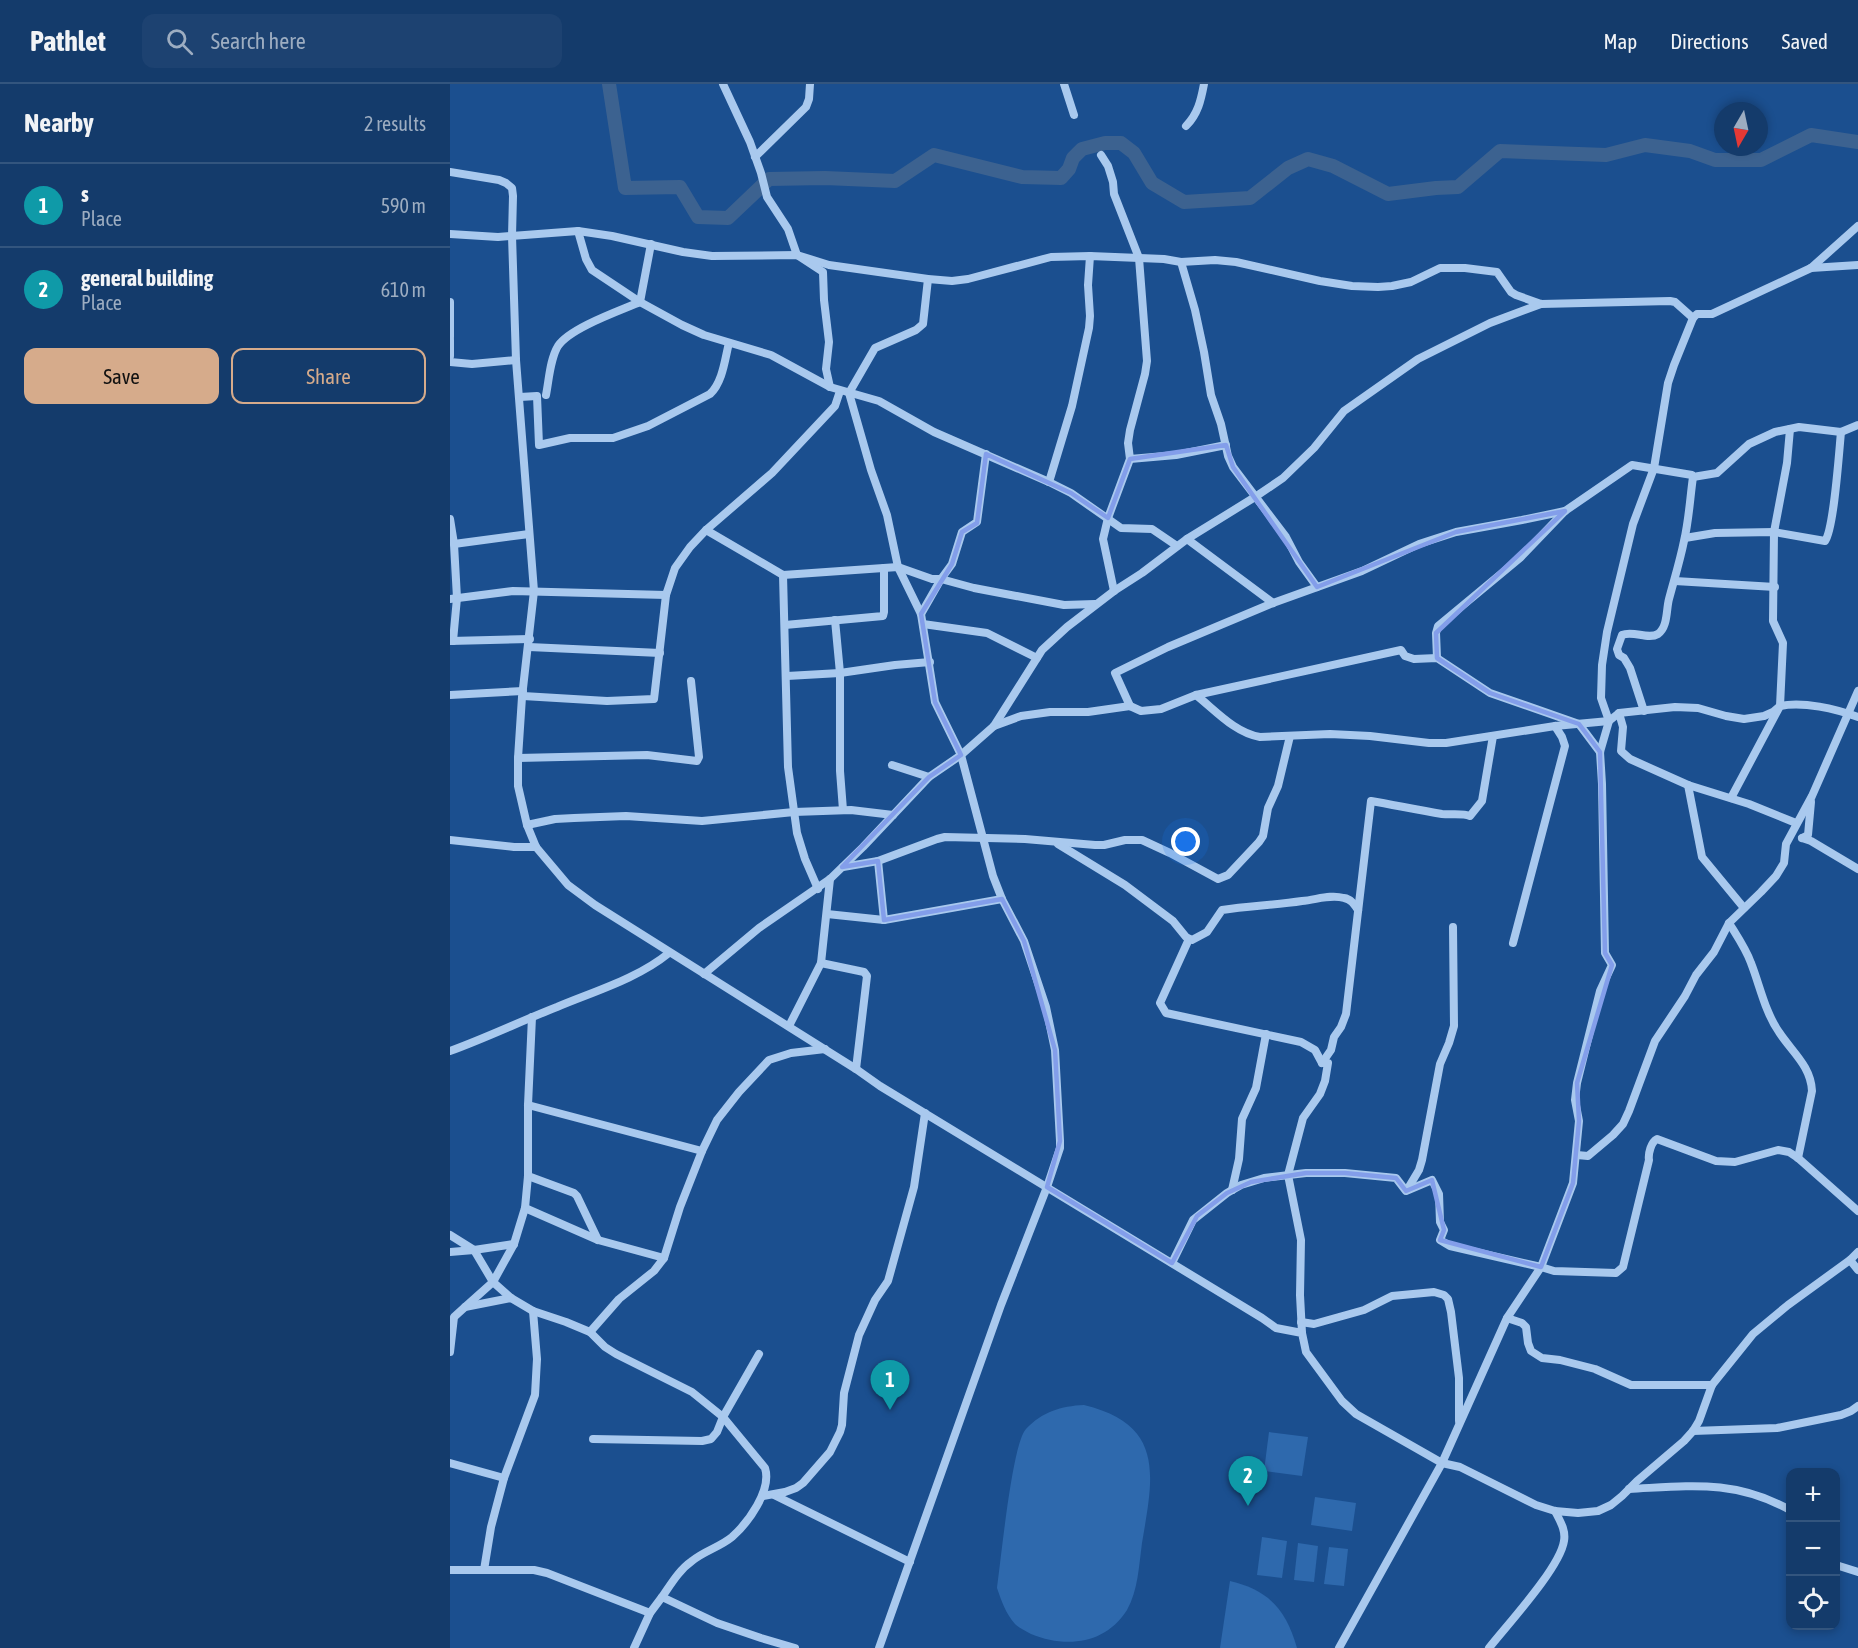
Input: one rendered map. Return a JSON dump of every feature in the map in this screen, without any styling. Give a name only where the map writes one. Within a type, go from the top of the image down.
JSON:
[{"type":"street","points":[[723,84],[750,142],[767,197],[788,229],[797,255],[823,272],[830,342],[826,369],[830,387]]},
{"type":"street","points":[[755,157],[806,107],[810,84]]},
{"type":"street","points":[[1064,84],[1074,115]]},
{"type":"street","points":[[1186,126],[1199,108],[1204,84]]},
{"type":"street","points":[[1101,155],[1108,166],[1114,194],[1139,258],[1147,362],[1130,430],[1128,442],[1130,459],[1108,518],[1103,539],[1114,591]]},
{"type":"street","points":[[450,172],[499,180],[512,188],[516,360],[534,591],[523,693],[518,786],[527,825],[536,847],[559,875],[578,893],[669,953],[825,1048],[880,1086],[1262,1318],[1276,1329],[1302,1332]]},
{"type":"street","points":[[1339,1648],[1442,1463],[1507,1318],[1541,1267],[1573,1183],[1579,1121],[1575,1100],[1576,1083],[1600,991],[1612,965],[1605,953],[1600,752],[1608,721],[1601,698],[1606,632],[1633,524],[1654,468],[1668,383],[1674,365],[1693,318],[1697,314],[1712,314],[1811,268],[1858,226]]},
{"type":"street","points":[[578,231],[586,259],[592,270],[640,302],[682,326],[783,361],[840,392],[879,401],[934,432],[1071,494],[1121,528],[1152,529],[1177,546]]},
{"type":"street","points":[[450,234],[512,236],[578,231],[712,256],[797,255],[829,265],[928,279],[952,280],[968,279],[1051,257],[1090,256],[1181,262],[1215,260],[1236,262],[1311,279],[1352,286],[1378,287],[1411,282],[1440,268],[1487,269],[1497,272],[1510,291],[1516,295],[1541,304]]},
{"type":"street","points":[[640,302],[651,244]]},
{"type":"street","points":[[1048,482],[1072,406],[1089,328],[1090,256]]},
{"type":"street","points":[[1181,262],[1195,310],[1211,395],[1233,467],[1286,537],[1299,562],[1317,588]]},
{"type":"street","points":[[1811,268],[1858,265]]},
{"type":"street","points":[[879,1648],[1001,1305],[1047,1187],[1060,1141],[1055,1050],[1046,1007],[1024,941],[993,876],[961,755],[935,702],[921,614],[898,567],[887,515],[871,470],[849,393],[875,348],[920,328],[925,320],[928,279]]},
{"type":"street","points":[[704,974],[759,928],[830,879],[929,777],[961,755],[994,726],[1036,658],[1055,638],[1096,604],[1177,546],[1283,478],[1314,448],[1344,411],[1418,359],[1490,323],[1541,304],[1664,300],[1675,302],[1693,318]]},
{"type":"street","points":[[450,302],[450,356]]},
{"type":"street","points":[[546,395],[554,355],[559,345],[567,337],[640,302]]},
{"type":"street","points":[[520,397],[537,396],[539,445],[570,438],[613,438],[648,426],[711,394],[723,369],[729,343]]},
{"type":"street","points":[[450,362],[472,364],[516,360]]},
{"type":"street","points":[[450,695],[523,693],[607,701],[653,700],[666,595],[675,568],[706,530],[771,473],[835,406],[840,392]]},
{"type":"street","points":[[1437,658],[1438,626],[1520,558],[1565,510],[1632,465],[1693,477],[1717,473],[1749,444],[1775,432],[1799,427],[1840,432],[1858,425]]},
{"type":"street","points":[[1731,798],[1780,706],[1784,644],[1773,621],[1774,532],[1787,464],[1790,429]]},
{"type":"street","points":[[1685,538],[1715,533],[1774,532],[1822,541],[1827,539],[1840,432]]},
{"type":"street","points":[[1130,459],[1176,455],[1226,445]]},
{"type":"street","points":[[921,614],[955,558],[962,532],[977,522],[986,454]]},
{"type":"street","points":[[1644,711],[1630,668],[1617,649],[1622,635],[1627,633],[1653,636],[1664,627],[1685,538],[1693,477]]},
{"type":"street","points":[[1130,706],[1115,673],[1168,647],[1273,603],[1362,571],[1419,544],[1456,532],[1565,510]]},
{"type":"street","points":[[450,519],[454,544],[452,641],[529,643],[660,653]]},
{"type":"street","points":[[706,530],[783,574],[898,567],[932,579],[1064,605],[1096,604]]},
{"type":"street","points":[[454,544],[528,534]]},
{"type":"street","points":[[1187,539],[1273,603]]},
{"type":"street","points":[[785,625],[883,616],[884,568]]},
{"type":"street","points":[[783,574],[788,767],[801,848],[818,889]]},
{"type":"street","points":[[1675,581],[1775,587]]},
{"type":"street","points":[[454,598],[513,591],[666,595]]},
{"type":"street","points":[[835,620],[840,673],[840,771],[843,810]]},
{"type":"street","points":[[923,624],[987,633],[1036,658]]},
{"type":"street","points":[[994,726],[1021,716],[1050,712],[1088,712],[1130,706],[1141,711],[1161,709],[1196,695],[1401,650],[1405,656],[1414,659],[1437,658],[1490,693],[1579,723],[1600,752]]},
{"type":"street","points":[[787,676],[840,673],[930,662]]},
{"type":"street","points":[[518,758],[647,755],[697,761],[699,757],[691,681]]},
{"type":"street","points":[[1577,1155],[1588,1156],[1623,1124],[1655,1041],[1696,975],[1714,952],[1729,923],[1780,870],[1784,863],[1786,844],[1812,796],[1858,691]]},
{"type":"street","points":[[1196,695],[1250,735],[1260,737],[1330,734],[1429,743],[1608,721],[1619,713],[1675,706],[1744,719],[1764,716],[1780,706],[1798,704],[1858,717]]},
{"type":"street","points":[[1619,713],[1623,728],[1620,747],[1623,754],[1630,759],[1689,785],[1731,798],[1796,823]]},
{"type":"street","points":[[1512,943],[1565,746],[1555,726]]},
{"type":"street","points":[[842,867],[878,861],[945,837],[1025,839],[1095,845],[1142,840],[1218,879],[1227,875],[1263,836],[1268,808],[1278,786],[1290,736]]},
{"type":"street","points":[[1322,1063],[1331,1050],[1334,1037],[1346,1014],[1371,801],[1437,813],[1470,816],[1482,801],[1493,736]]},
{"type":"street","points":[[892,765],[929,777]]},
{"type":"street","points":[[1689,785],[1702,857],[1744,908]]},
{"type":"street","points":[[1812,796],[1808,835],[1802,838],[1811,841],[1858,870]]},
{"type":"street","points":[[527,825],[555,819],[574,818],[626,816],[702,821],[794,812],[843,810],[893,815]]},
{"type":"street","points":[[450,840],[536,847]]},
{"type":"street","points":[[1055,843],[1125,885],[1178,925],[1189,939]]},
{"type":"street","points":[[878,861],[884,921]]},
{"type":"street","points":[[789,1026],[820,963],[830,879]]},
{"type":"street","points":[[1189,939],[1195,939],[1207,932],[1222,910],[1328,897],[1351,900],[1358,910]]},
{"type":"street","points":[[827,914],[884,921],[1002,899]]},
{"type":"street","points":[[1729,923],[1750,961],[1772,1021],[1780,1035],[1802,1060],[1812,1083],[1798,1158]]},
{"type":"street","points":[[1406,1191],[1419,1170],[1422,1160],[1440,1064],[1454,1026],[1453,927]]},
{"type":"street","points":[[1189,939],[1161,999],[1160,1003],[1166,1013],[1306,1044],[1315,1050],[1322,1063]]},
{"type":"street","points":[[450,1051],[634,975],[669,953]]},
{"type":"street","points":[[820,963],[864,972],[867,976],[856,1069]]},
{"type":"street","points":[[450,1352],[452,1317],[493,1282],[514,1244],[525,1208],[528,1176],[532,1017]]},
{"type":"street","points":[[1232,1190],[1239,1159],[1242,1119],[1256,1088],[1266,1034]]},
{"type":"street","points":[[590,1332],[619,1299],[654,1271],[664,1258],[680,1207],[702,1151],[717,1120],[739,1092],[769,1060],[781,1055],[825,1048]]},
{"type":"street","points":[[1322,1063],[1328,1063],[1325,1081],[1320,1094],[1303,1118],[1288,1175],[1301,1240],[1301,1322],[1306,1352],[1348,1408],[1356,1414],[1442,1463],[1460,1467],[1536,1504],[1555,1510],[1578,1513],[1598,1511],[1611,1505],[1693,1431],[1713,1385],[1753,1334],[1858,1252]]},
{"type":"street","points":[[528,1105],[702,1151]]},
{"type":"street","points":[[763,1496],[796,1488],[803,1483],[830,1452],[840,1432],[844,1393],[860,1335],[879,1293],[888,1281],[914,1187],[925,1113]]},
{"type":"street","points":[[1406,1191],[1432,1180],[1439,1194],[1440,1222],[1444,1230],[1440,1240],[1450,1246],[1554,1271],[1616,1273],[1623,1267],[1654,1140],[1662,1140],[1716,1161],[1735,1162],[1778,1150],[1789,1152],[1858,1211]]},
{"type":"street","points":[[1172,1263],[1193,1220],[1232,1190],[1264,1178],[1322,1172],[1368,1174],[1396,1178],[1406,1191]]},
{"type":"street","points":[[528,1176],[573,1192],[598,1240]]},
{"type":"street","points":[[525,1208],[598,1240],[664,1258]]},
{"type":"street","points":[[450,1235],[474,1250],[493,1282],[511,1298],[533,1311],[590,1332],[604,1347],[692,1392],[723,1417],[765,1468],[767,1479],[763,1496],[744,1523],[731,1538],[692,1560],[680,1571],[650,1614],[634,1648]]},
{"type":"street","points":[[450,1252],[514,1244]]},
{"type":"street","points":[[1850,1260],[1858,1270]]},
{"type":"street","points":[[1301,1322],[1314,1324],[1364,1310],[1392,1296],[1434,1292],[1444,1295],[1448,1299],[1459,1378],[1459,1426]]},
{"type":"street","points":[[465,1307],[511,1298]]},
{"type":"street","points":[[484,1570],[491,1527],[504,1478],[535,1395],[537,1359],[533,1311]]},
{"type":"street","points":[[1507,1318],[1522,1323],[1526,1327],[1531,1351],[1542,1358],[1595,1369],[1631,1385],[1713,1385]]},
{"type":"street","points":[[593,1439],[702,1442],[711,1439],[759,1354]]},
{"type":"street","points":[[1693,1431],[1787,1426],[1841,1415],[1858,1406]]},
{"type":"street","points":[[450,1463],[504,1478]]},
{"type":"street","points":[[1629,1489],[1723,1487],[1757,1496],[1786,1508]]},
{"type":"street","points":[[774,1495],[910,1562]]},
{"type":"street","points":[[1489,1648],[1543,1581],[1558,1558],[1564,1544],[1565,1533],[1555,1510]]},
{"type":"street","points":[[1840,1566],[1858,1572]]},
{"type":"street","points":[[450,1570],[534,1570],[547,1573],[650,1614]]},
{"type":"street","points":[[662,1597],[717,1623],[795,1648]]},
{"type":"highlighted area","points":[[1226,445],[1233,467],[1317,587],[1456,532],[1565,511],[1436,633],[1437,658],[1490,693],[1579,724],[1600,752],[1605,953],[1612,965],[1577,1083],[1579,1121],[1573,1183],[1541,1267],[1440,1240],[1444,1230],[1432,1180],[1406,1191],[1396,1178],[1345,1173],[1306,1173],[1251,1182],[1227,1193],[1197,1216],[1172,1263],[1047,1187],[1060,1141],[1055,1050],[1024,941],[1002,899],[884,920],[878,861],[842,867],[929,777],[961,755],[935,702],[921,614],[952,564],[962,532],[977,523],[986,454],[1071,493],[1108,518],[1130,459]]},
{"type":"shaded area","points":[[1084,1405],[1110,1414],[1129,1426],[1141,1440],[1148,1457],[1149,1496],[1138,1578],[1127,1610],[1118,1622],[1096,1637],[1071,1642],[1057,1641],[1031,1634],[1017,1625],[1006,1611],[997,1588],[1012,1479],[1021,1439],[1026,1429],[1045,1414],[1067,1407]]},
{"type":"shaded area","points":[[1269,1432],[1308,1437],[1302,1476],[1264,1471]]},
{"type":"shaded area","points":[[1315,1497],[1356,1503],[1352,1531],[1311,1525]]},
{"type":"shaded area","points":[[1262,1537],[1287,1541],[1282,1578],[1257,1575]]},
{"type":"shaded area","points":[[1298,1543],[1318,1546],[1314,1582],[1294,1580]]},
{"type":"shaded area","points":[[1329,1547],[1348,1549],[1344,1586],[1324,1584]]},
{"type":"shaded area","points":[[1230,1581],[1255,1590],[1274,1604],[1287,1623],[1297,1648],[1220,1648]]},
{"type":"waterway","points":[[609,84],[625,188],[680,187],[698,217],[728,218],[769,179],[825,178],[895,181],[934,155],[1022,177],[1061,178],[1069,169],[1073,158],[1082,149],[1105,143],[1121,143],[1134,153],[1152,183],[1184,202],[1250,198],[1288,168],[1308,159],[1333,166],[1388,194],[1458,187],[1500,151],[1606,155],[1645,145],[1690,151],[1715,160],[1761,160],[1811,135],[1858,142]]},
{"type":"place","name":"s","points":[[890,1410]]},
{"type":"place","name":"general building","points":[[1248,1506]]}]
